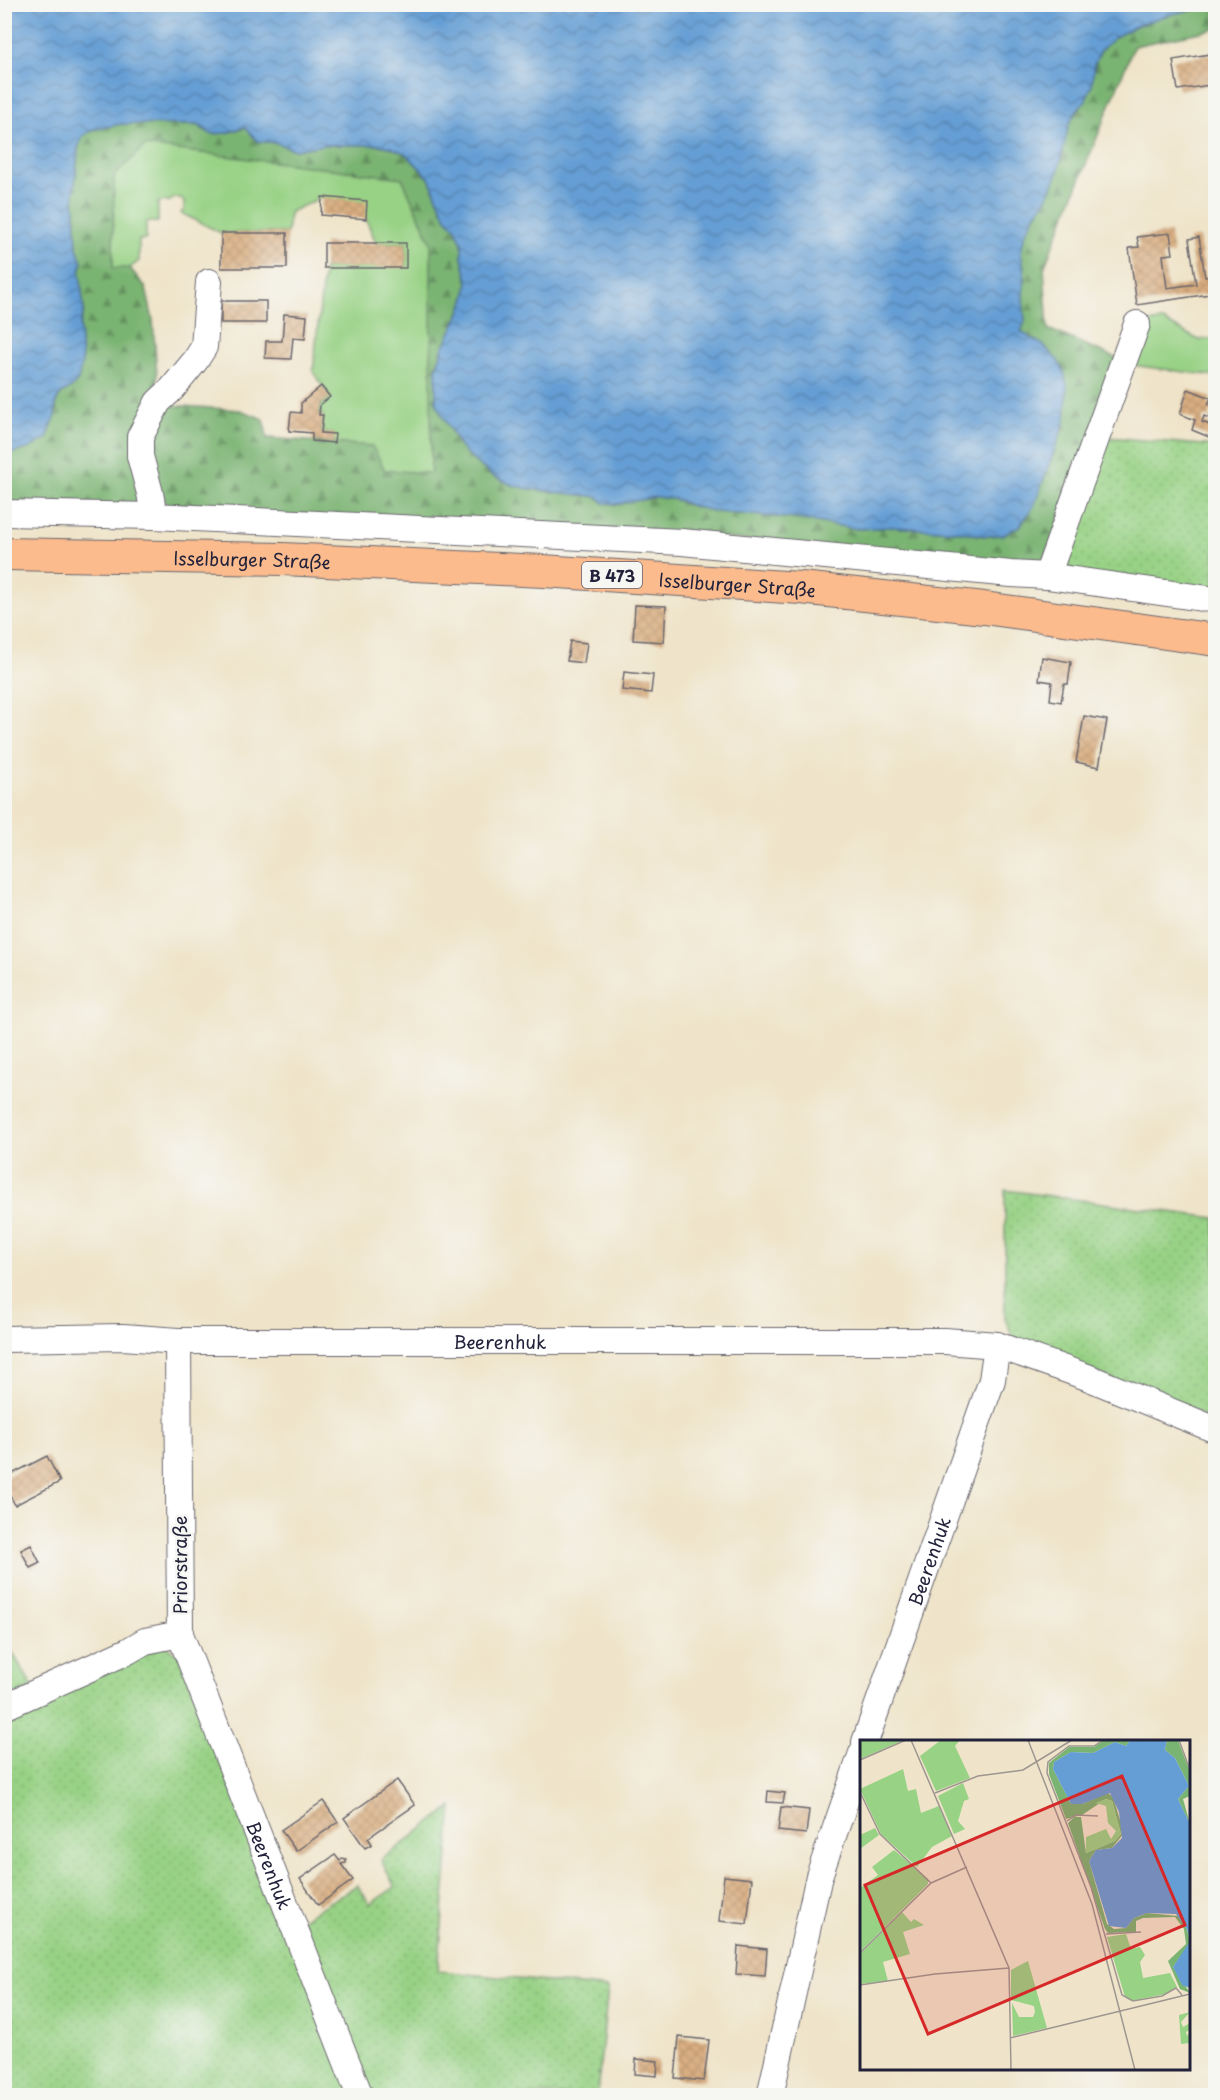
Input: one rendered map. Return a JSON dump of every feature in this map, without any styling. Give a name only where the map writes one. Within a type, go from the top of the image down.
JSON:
[{"type":"main road","name":"Isselburger Straße","points":[[4,554],[294,560],[543,570],[789,588],[984,608],[1215,640]]},
{"type":"street","points":[[154,516],[140,456],[140,437],[158,402],[172,389],[204,346],[209,282]]},
{"type":"street","points":[[1047,576],[1137,324]]},
{"type":"street","points":[[4,513],[154,516],[682,542],[1047,576],[1215,600]]},
{"type":"street","name":"Beerenhuk","points":[[4,1339],[123,1337],[178,1341],[945,1341],[997,1345],[1087,1377],[1215,1430]]},
{"type":"street","name":"Priorstraße","points":[[4,1707],[128,1651],[145,1641],[180,1634],[178,1341]]},
{"type":"street","name":"Beerenhuk","points":[[867,1740],[992,1380],[997,1345]]},
{"type":"street","name":"Beerenhuk","points":[[180,1634],[360,2096]]},
{"type":"street","points":[[770,2096],[819,1876],[860,1756]]},
{"type":"green space","points":[[1215,5],[1215,29],[1134,46],[1044,268],[1048,329],[1121,360],[1046,557],[1026,567],[1010,568],[723,538],[478,522],[171,513],[154,482],[146,449],[152,426],[161,412],[169,405],[240,410],[264,419],[267,438],[372,446],[385,470],[430,473],[431,243],[402,178],[145,146],[114,176],[113,267],[130,268],[146,288],[153,320],[158,389],[134,434],[133,454],[144,497],[133,514],[5,510],[5,455],[30,448],[47,438],[55,417],[56,402],[61,394],[78,380],[82,362],[80,326],[84,311],[80,273],[82,262],[77,248],[74,195],[78,148],[83,136],[92,130],[121,124],[197,125],[211,134],[226,133],[246,127],[257,141],[277,143],[295,150],[322,145],[390,147],[406,154],[429,178],[446,218],[455,227],[462,243],[462,258],[468,281],[459,315],[442,350],[436,370],[436,401],[461,448],[493,476],[512,485],[598,497],[604,503],[619,504],[656,497],[674,499],[718,512],[798,519],[858,529],[891,527],[956,531],[985,536],[1003,535],[1020,526],[1034,506],[1065,421],[1067,387],[1064,372],[1058,361],[1043,345],[1021,332],[1024,319],[1024,267],[1021,251],[1027,230],[1055,180],[1068,125],[1086,99],[1097,57],[1109,42],[1121,33],[1153,19]]},
{"type":"green space","points":[[145,146],[402,178],[431,243],[431,473],[385,470],[372,446],[334,443],[334,434],[321,433],[323,415],[319,414],[321,405],[330,397],[313,372],[324,268],[406,267],[406,243],[376,243],[366,219],[322,197],[290,212],[287,233],[221,233],[181,213],[184,210],[184,202],[181,198],[174,198],[170,201],[158,202],[158,222],[146,222],[146,239],[139,240],[139,261],[130,268],[113,268],[114,176]]},
{"type":"green space","points":[[1163,321],[1199,340],[1215,338],[1215,376],[1132,365],[1145,323]]},
{"type":"green space","points":[[1106,437],[1215,446],[1215,594],[1075,575],[1065,564]]},
{"type":"green space","points":[[1005,1190],[1215,1218],[1215,1421],[1014,1339],[1005,1318]]},
{"type":"green space","points":[[4,1639],[33,1687],[4,1700]]},
{"type":"green space","points":[[165,1644],[181,1659],[353,2095],[5,2096],[5,1714]]},
{"type":"green space","points":[[452,1807],[438,1971],[608,1988],[597,2095],[368,2095],[299,1921],[357,1885],[370,1904],[395,1887],[381,1860]]},
{"type":"water","points":[[5,4],[1216,5],[1167,15],[1136,26],[1115,37],[1101,50],[1094,65],[1092,85],[1085,102],[1069,124],[1058,173],[1047,198],[1025,234],[1021,252],[1024,271],[1025,321],[1021,332],[1043,345],[1058,361],[1064,372],[1067,387],[1065,421],[1034,506],[1020,526],[1003,535],[985,536],[956,531],[891,527],[858,529],[798,519],[718,512],[674,499],[656,497],[619,504],[604,503],[598,497],[529,489],[512,485],[493,476],[461,448],[436,401],[436,370],[442,350],[459,315],[468,281],[462,258],[462,243],[455,227],[446,218],[429,178],[406,154],[390,147],[322,145],[295,150],[277,143],[257,141],[245,127],[226,133],[211,134],[197,125],[121,124],[92,130],[83,136],[78,148],[74,195],[77,248],[82,262],[80,273],[84,311],[80,326],[82,362],[78,380],[61,394],[56,402],[55,417],[47,438],[30,448],[5,455]]},
{"type":"building","points":[[1216,53],[1216,84],[1178,90],[1173,60]]},
{"type":"building","points":[[322,197],[367,201],[366,219],[321,215]]},
{"type":"building","points":[[1210,203],[1216,203],[1216,235],[1214,235]]},
{"type":"building","points":[[221,233],[287,233],[287,268],[221,268]]},
{"type":"building","points":[[1170,233],[1173,254],[1163,255],[1167,288],[1196,284],[1189,239],[1199,237],[1205,277],[1216,276],[1216,293],[1137,305],[1129,248],[1139,247],[1137,237]]},
{"type":"building","points":[[324,243],[406,243],[406,268],[324,268]]},
{"type":"building","points":[[221,301],[266,301],[266,323],[221,323]]},
{"type":"building","points":[[284,314],[307,316],[305,339],[293,338],[291,359],[265,358],[266,341],[282,341]]},
{"type":"building","points":[[321,386],[330,397],[320,405],[319,415],[323,415],[321,433],[335,434],[334,443],[312,441],[312,433],[289,431],[291,412],[301,413],[301,403]]},
{"type":"building","points":[[1188,389],[1211,398],[1208,404],[1213,406],[1209,418],[1204,416],[1202,422],[1213,426],[1209,437],[1192,430],[1195,420],[1180,414]]},
{"type":"building","points":[[635,605],[666,606],[664,642],[633,640]]},
{"type":"building","points":[[570,641],[587,643],[584,663],[567,661]]},
{"type":"building","points":[[1042,657],[1071,662],[1068,684],[1064,684],[1061,702],[1050,700],[1052,682],[1039,680]]},
{"type":"building","points":[[624,672],[653,675],[651,693],[622,690]]},
{"type":"building","points":[[1084,716],[1107,720],[1099,767],[1076,762]]},
{"type":"building","points":[[47,1456],[60,1482],[15,1505],[4,1484],[4,1478]]},
{"type":"building","points":[[31,1545],[40,1563],[30,1568],[21,1550]]},
{"type":"building","points":[[397,1780],[415,1805],[368,1838],[372,1844],[365,1848],[344,1818]]},
{"type":"building","points":[[768,1791],[785,1793],[783,1803],[767,1802]]},
{"type":"building","points":[[323,1801],[338,1822],[296,1851],[281,1830]]},
{"type":"building","points":[[781,1807],[809,1810],[806,1834],[778,1831]]},
{"type":"building","points":[[335,1855],[340,1861],[342,1858],[346,1859],[346,1863],[341,1864],[353,1880],[318,1905],[300,1879]]},
{"type":"building","points":[[724,1876],[752,1879],[747,1924],[719,1921]]},
{"type":"building","points":[[738,1946],[767,1949],[765,1976],[736,1974]]},
{"type":"building","points":[[679,2037],[709,2040],[704,2081],[675,2078]]},
{"type":"building","points":[[636,2059],[658,2061],[657,2076],[635,2074]]}]
